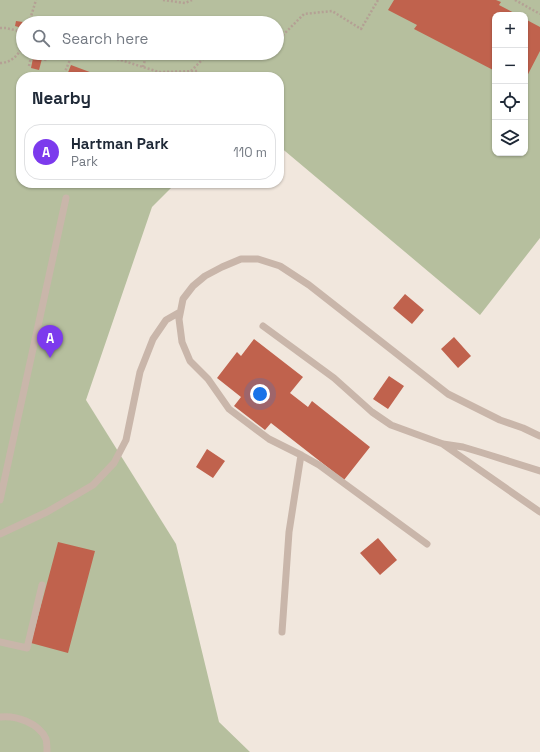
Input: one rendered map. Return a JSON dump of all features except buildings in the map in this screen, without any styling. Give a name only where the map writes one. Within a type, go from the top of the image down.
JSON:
[{"type":"lane","points":[[0,500],[66,198]]},
{"type":"lane","points":[[427,544],[369,500],[301,455],[269,439],[229,409],[208,379],[190,361],[182,342],[179,319],[180,312],[184,299],[193,286],[205,276],[241,259],[258,259],[280,266],[309,285],[448,394],[500,420],[540,436]]},
{"type":"lane","points":[[0,534],[47,512],[93,485],[114,463],[126,440],[140,372],[153,339],[166,320],[180,312]]},
{"type":"lane","points":[[263,326],[334,378],[372,412],[391,425],[443,444],[463,447],[540,471]]},
{"type":"lane","points":[[443,444],[540,512]]},
{"type":"lane","points":[[282,632],[289,532],[301,455]]},
{"type":"lane","points":[[0,642],[27,648],[42,585]]},
{"type":"lane","points":[[0,717],[14,717],[31,723],[40,731],[46,740],[47,752]]},
{"type":"path","points":[[31,16],[36,0]]},
{"type":"path","points":[[163,0],[185,4],[192,0]]},
{"type":"path","points":[[284,34],[304,14],[332,11],[361,29],[378,0]]},
{"type":"path","points":[[515,0],[540,14]]},
{"type":"path","points":[[0,28],[16,30]]},
{"type":"path","points":[[0,63],[7,62],[16,57]]},
{"type":"path","points":[[29,66],[30,60]]},
{"type":"path","points":[[65,72],[70,60]]},
{"type":"path","points":[[120,60],[159,72],[199,72]]},
{"type":"path","points":[[142,67],[144,60]]},
{"type":"path","points":[[191,72],[202,60]]},
{"type":"green space","points":[[0,0],[540,0],[540,238],[480,315],[284,150],[284,72],[16,72],[16,188],[171,188],[152,207],[86,400],[176,544],[219,722],[250,752],[0,752]]},
{"type":"place","name":"Hartman Park","points":[[50,358]]}]
